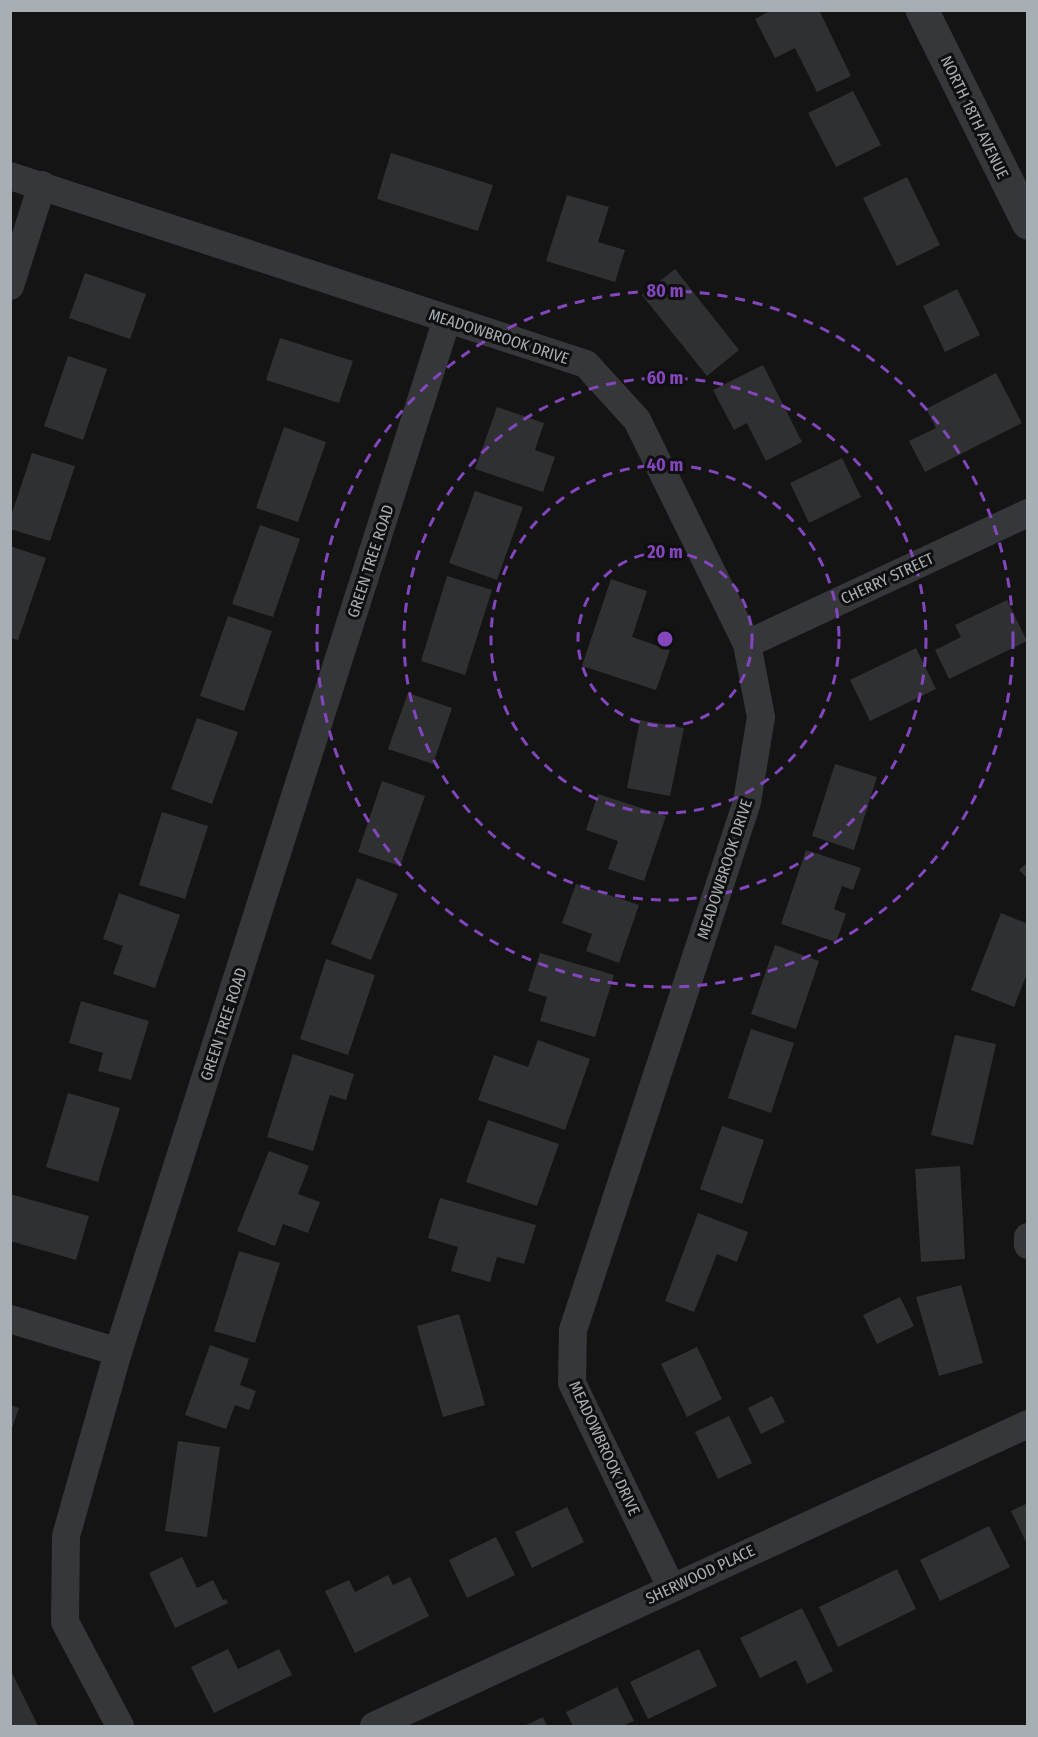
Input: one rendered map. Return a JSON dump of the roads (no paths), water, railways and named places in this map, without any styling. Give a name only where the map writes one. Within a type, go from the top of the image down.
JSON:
[{"type":"street","name":"NORTH 18TH AVENUE","points":[[922,10],[1028,222]]},
{"type":"street","name":"MEADOWBROOK DRIVE","points":[[10,176],[586,364],[637,420],[747,644],[761,717],[747,802],[573,1330],[572,1383],[671,1587]]},
{"type":"street","points":[[10,286],[42,185]]},
{"type":"street","name":"GREEN TREE ROAD","points":[[120,1726],[65,1622],[66,1536],[118,1352],[447,319]]},
{"type":"street","name":"CHERRY STREET","points":[[747,644],[1028,513]]},
{"type":"street","points":[[1028,1237],[1028,1245]]},
{"type":"street","points":[[10,1319],[118,1352]]},
{"type":"street","name":"SHERWOOD PLACE","points":[[374,1726],[1028,1424]]}]
